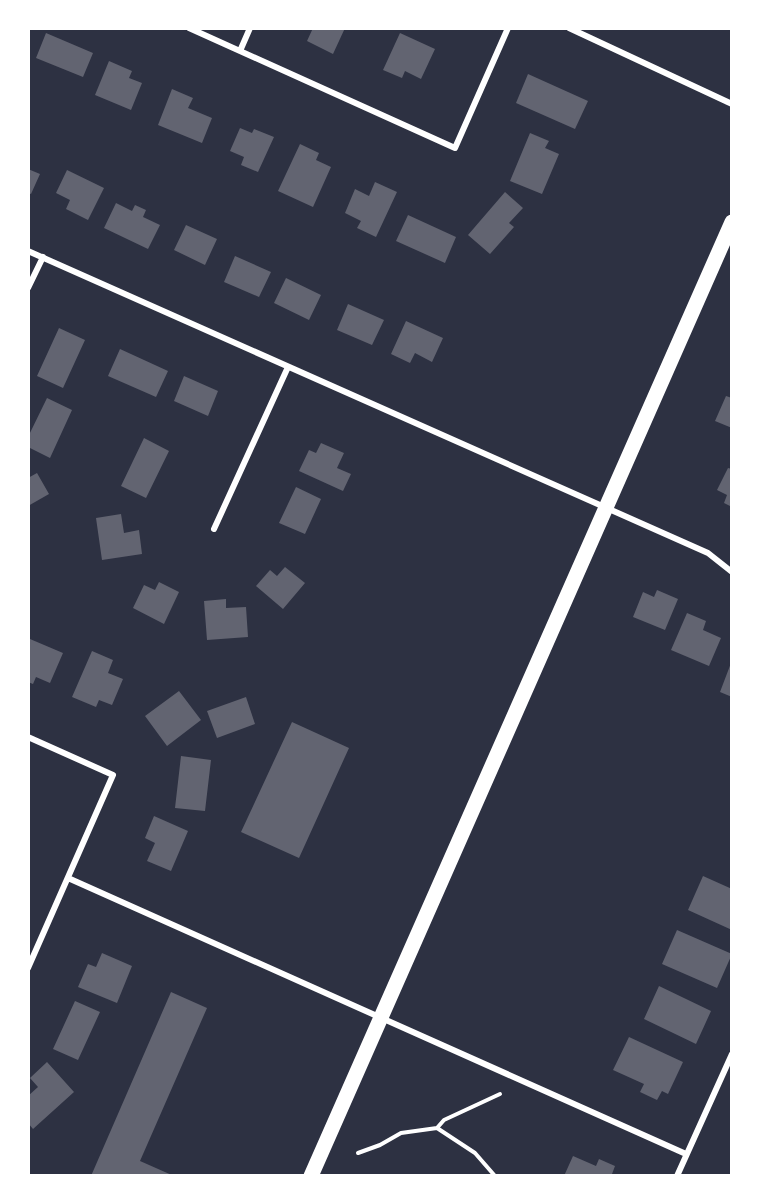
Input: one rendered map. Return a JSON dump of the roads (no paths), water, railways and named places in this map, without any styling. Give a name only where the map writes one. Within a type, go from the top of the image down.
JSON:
[{"type":"main road","points":[[311,1176],[732,222]]},
{"type":"street","points":[[189,28],[455,148],[508,28]]},
{"type":"street","points":[[240,51],[250,28]]},
{"type":"street","points":[[569,28],[732,104]]},
{"type":"street","points":[[28,251],[708,553],[732,572]]},
{"type":"street","points":[[28,288],[42,257]]},
{"type":"street","points":[[214,529],[288,366]]},
{"type":"street","points":[[28,737],[113,775],[28,968]]},
{"type":"street","points":[[68,878],[686,1154]]},
{"type":"street","points":[[677,1176],[732,1054]]}]
